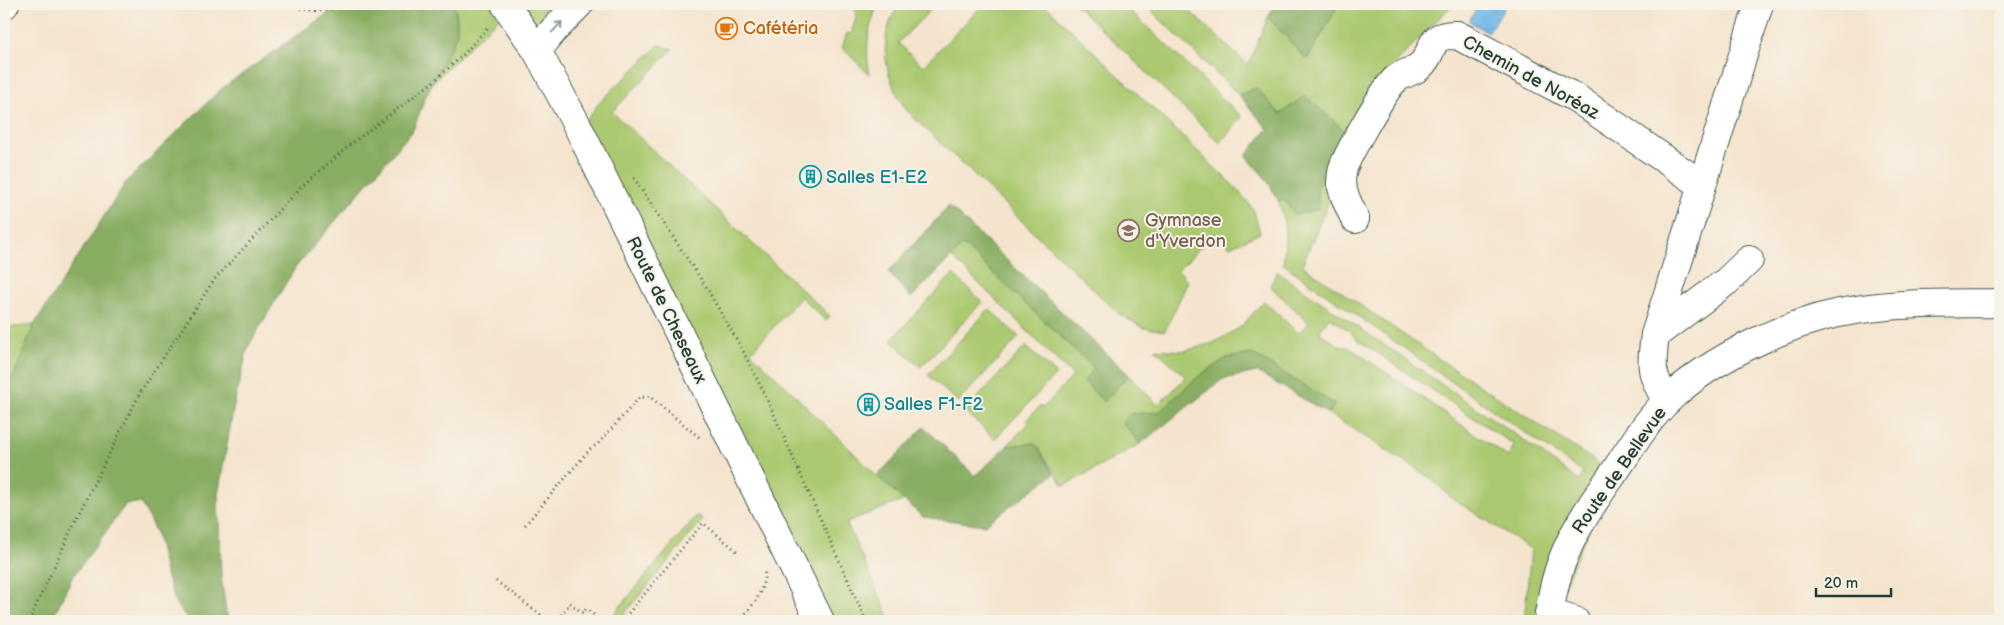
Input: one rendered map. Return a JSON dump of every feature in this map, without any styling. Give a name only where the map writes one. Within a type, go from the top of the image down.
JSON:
[{"type":"street","points":[[537,51],[578,4]]},
{"type":"street","points":[[1667,401],[1652,373],[1651,362],[1655,335],[1759,4]]},
{"type":"street","name":"Route de Cheseaux","points":[[500,13],[537,51],[578,127],[820,621]]},
{"type":"street","name":"Chemin de Noréaz","points":[[1355,219],[1341,183],[1343,168],[1388,88],[1396,78],[1420,67],[1435,40],[1445,35],[1457,35],[1576,98],[1702,186]]},
{"type":"street","points":[[1655,335],[1727,281],[1749,260]]},
{"type":"street","name":"Route de Bellevue","points":[[1549,617],[1554,581],[1568,543],[1581,519],[1636,440],[1667,401],[1703,371],[1788,329],[1833,315],[1857,310],[1892,307],[2000,303]]},
{"type":"street","points":[[1549,617],[1575,621]]},
{"type":"path","points":[[291,4],[303,10],[332,10],[341,4]]},
{"type":"path","points":[[29,621],[77,518],[139,394],[214,280],[302,186],[351,144],[433,82],[462,56],[500,13]]},
{"type":"path","points":[[630,170],[706,287],[743,351],[767,399],[866,621]]},
{"type":"path","points":[[524,525],[590,449],[598,444],[639,398],[649,396],[707,444]]},
{"type":"path","points":[[622,621],[703,523],[739,553]]},
{"type":"path","points":[[739,621],[763,589],[765,569],[768,564]]},
{"type":"path","points":[[496,580],[549,621]]},
{"type":"path","points":[[555,621],[570,602],[583,613],[586,609],[602,621]]},
{"type":"path","points":[[561,615],[587,621]]},
{"type":"green space","points":[[341,4],[453,4],[456,10],[457,33],[425,98],[413,130],[295,268],[248,347],[235,400],[218,495],[221,576],[226,612],[230,621],[189,621],[176,604],[165,572],[156,533],[141,503],[126,504],[72,578],[51,621],[4,621],[4,400],[34,325],[126,182],[221,89]]},
{"type":"green space","points":[[453,4],[578,4],[537,51],[509,10],[433,82],[453,44],[456,34],[457,14]]},
{"type":"green space","points":[[860,4],[878,4],[868,38],[869,74],[842,48],[847,33],[851,34],[857,15],[853,11]]},
{"type":"green space","points":[[900,4],[936,4],[898,43],[923,66],[984,4],[1044,4],[1237,189],[1253,209],[1260,233],[1230,247],[1214,233],[1178,270],[1188,281],[1165,331],[1144,328],[1119,314],[907,111],[893,86],[886,58],[885,44],[892,17]]},
{"type":"green space","points":[[1075,4],[1123,4],[1242,117],[1220,143]]},
{"type":"green space","points":[[1144,4],[1182,4],[1248,65],[1268,17],[1307,60],[1339,4],[1453,4],[1381,78],[1302,265],[1439,359],[1613,473],[1549,621],[1524,621],[1531,549],[1453,499],[1429,477],[1329,414],[1334,404],[1252,354],[1227,358],[1199,376],[1159,412],[1130,414],[1122,422],[1140,444],[1064,486],[1035,443],[1007,446],[1029,423],[1026,420],[1040,406],[1043,408],[1073,376],[951,256],[963,244],[1094,368],[1084,382],[1104,401],[1129,375],[1158,405],[1186,377],[1155,349],[1184,351],[1213,343],[1241,327],[1264,301],[1298,333],[1309,323],[1270,286],[1277,272],[1522,439],[1579,481],[1583,473],[1283,264],[1285,232],[1278,200],[1285,201],[1280,114],[1256,88],[1239,95]],"holes":[[[1329,317],[1350,331],[1355,338],[1514,445],[1508,457],[1349,347],[1341,347],[1319,332]]]},
{"type":"green space","points":[[1276,4],[1339,4],[1307,60],[1268,17]]},
{"type":"green space","points":[[659,45],[673,49],[612,112],[830,316],[826,321],[801,297],[751,352],[877,476],[905,500],[846,522],[891,621],[820,621],[584,124],[599,103]]},
{"type":"green space","points":[[1256,88],[1280,114],[1305,96],[1344,130],[1329,177],[1317,187],[1318,209],[1295,215],[1285,201],[1278,200],[1267,180],[1246,156],[1268,129],[1239,95]]},
{"type":"green space","points":[[949,206],[1129,375],[1104,402],[1084,382],[1094,368],[963,245],[911,298],[888,272]]},
{"type":"green space","points":[[953,274],[982,302],[921,367],[891,340]]},
{"type":"green space","points":[[989,309],[1019,337],[958,402],[928,375]]},
{"type":"green space","points":[[34,325],[4,400],[4,328]]},
{"type":"green space","points":[[1026,346],[1056,374],[995,439],[965,411]]},
{"type":"green space","points":[[1252,354],[1335,404],[1329,414],[1257,372],[1223,379],[1140,444],[1122,422],[1130,414],[1159,412],[1199,376],[1227,358]]},
{"type":"green space","points":[[924,427],[975,476],[1007,446],[1035,443],[1054,474],[985,525],[923,517],[877,476]]},
{"type":"green space","points":[[697,515],[703,520],[619,620],[613,615]]},
{"type":"water","points":[[1479,4],[1507,4],[1488,33],[1469,21]]},
{"type":"place","name":"Cafétéria","points":[[727,28]]},
{"type":"place","name":"Salles E1-E2","points":[[810,177]]},
{"type":"place","name":"Gymnase d'Yverdon","points":[[1129,230]]},
{"type":"place","name":"Salles F1-F2","points":[[868,404]]}]
